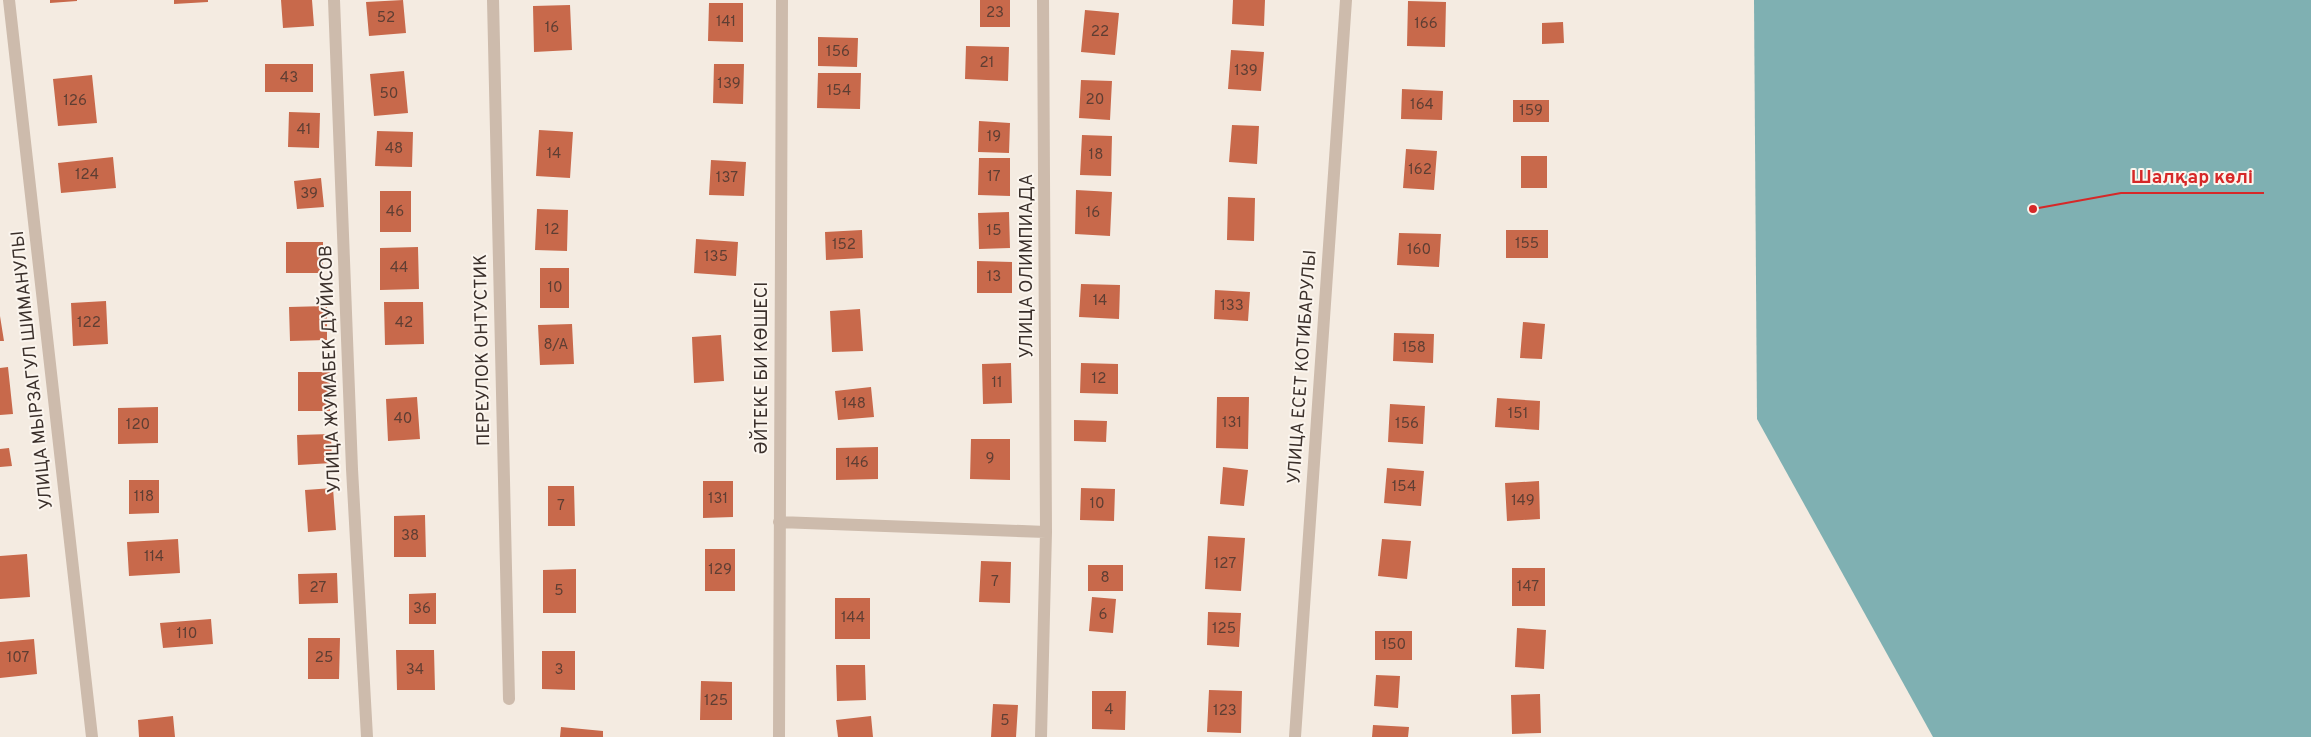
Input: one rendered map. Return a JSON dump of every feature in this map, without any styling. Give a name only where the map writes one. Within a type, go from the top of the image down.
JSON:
[{"type":"street","name":"УЛИЦА МЫРЗАГУЛ ШИМАНУЛЫ","points":[[9,0],[92,737]]},
{"type":"street","name":"УЛИЦА ЖУМАБЕК ДУЙИСОВ","points":[[334,0],[352,468],[367,737]]},
{"type":"street","name":"ПЕРЕУЛОК ОНТУСТИК","points":[[493,0],[509,699]]},
{"type":"street","name":"ӘЙТЕКЕ БИ КӨШЕСІ","points":[[779,737],[782,0]]},
{"type":"street","name":"УЛИЦА ОЛИМПИАДА","points":[[1041,737],[1046,532],[1043,0]]},
{"type":"street","name":"УЛИЦА ЕСЕТ КОТИБАРУЛЫ","points":[[1295,737],[1346,0]]},
{"type":"street","points":[[779,522],[1046,532]]},
{"type":"water","points":[[1754,0],[2311,0],[2311,737],[1933,737],[1757,419]]},
{"type":"building","points":[[50,0],[77,0],[77,1],[50,3]]},
{"type":"building","points":[[174,0],[208,0],[208,2],[174,4]]},
{"type":"building","points":[[281,0],[312,0],[314,26],[283,28]]},
{"type":"building","points":[[403,0],[406,33],[369,36],[366,2]]},
{"type":"building","points":[[980,0],[1010,0],[1010,27],[980,27]]},
{"type":"building","points":[[1233,0],[1265,0],[1264,26],[1232,24]]},
{"type":"building","points":[[1408,1],[1446,2],[1445,47],[1407,46]]},
{"type":"building","points":[[709,3],[743,3],[743,42],[708,41]]},
{"type":"building","points":[[570,5],[572,50],[534,52],[533,6]]},
{"type":"building","points":[[1085,10],[1119,13],[1115,55],[1081,52]]},
{"type":"building","points":[[1563,22],[1564,43],[1542,44],[1542,23]]},
{"type":"building","points":[[818,37],[858,38],[857,67],[818,66]]},
{"type":"building","points":[[966,46],[1009,47],[1008,81],[965,79]]},
{"type":"building","points":[[1231,50],[1264,52],[1261,91],[1228,89]]},
{"type":"building","points":[[265,64],[313,64],[313,92],[265,92]]},
{"type":"building","points":[[714,64],[744,64],[743,104],[713,103]]},
{"type":"building","points":[[404,71],[408,113],[374,116],[370,74]]},
{"type":"building","points":[[818,73],[861,73],[860,109],[817,108]]},
{"type":"building","points":[[92,75],[97,123],[58,126],[53,79]]},
{"type":"building","points":[[1081,80],[1112,81],[1110,120],[1079,118]]},
{"type":"building","points":[[1402,89],[1443,91],[1442,120],[1401,119]]},
{"type":"building","points":[[1513,100],[1549,100],[1549,122],[1513,122]]},
{"type":"building","points":[[289,112],[320,113],[319,148],[288,147]]},
{"type":"building","points":[[979,121],[1010,123],[1009,153],[978,152]]},
{"type":"building","points":[[1232,125],[1259,126],[1257,164],[1229,162]]},
{"type":"building","points":[[539,130],[573,132],[570,178],[536,176]]},
{"type":"building","points":[[377,131],[413,132],[412,167],[375,166]]},
{"type":"building","points":[[1082,135],[1112,136],[1111,176],[1080,175]]},
{"type":"building","points":[[1406,149],[1437,151],[1434,190],[1403,188]]},
{"type":"building","points":[[1521,156],[1547,156],[1547,188],[1521,188]]},
{"type":"building","points":[[113,157],[116,188],[61,193],[58,163]]},
{"type":"building","points":[[979,158],[1010,158],[1010,196],[978,195]]},
{"type":"building","points":[[711,160],[746,162],[744,196],[709,195]]},
{"type":"building","points":[[321,178],[324,207],[297,209],[294,181]]},
{"type":"building","points":[[1076,190],[1112,192],[1110,236],[1075,234]]},
{"type":"building","points":[[380,191],[411,191],[411,232],[380,232]]},
{"type":"building","points":[[1228,197],[1255,198],[1254,241],[1227,240]]},
{"type":"building","points":[[537,209],[568,210],[567,251],[535,250]]},
{"type":"building","points":[[1009,212],[1010,248],[979,249],[978,213]]},
{"type":"building","points":[[862,230],[863,258],[826,260],[825,232]]},
{"type":"building","points":[[1506,230],[1548,230],[1548,258],[1506,258]]},
{"type":"building","points":[[1399,233],[1441,234],[1439,267],[1397,265]]},
{"type":"building","points":[[696,239],[738,242],[736,276],[694,273]]},
{"type":"building","points":[[286,242],[323,242],[323,273],[286,273]]},
{"type":"building","points":[[418,247],[419,289],[380,290],[380,248]]},
{"type":"building","points":[[977,261],[1012,262],[1012,293],[977,293]]},
{"type":"building","points":[[540,268],[569,268],[569,308],[540,308]]},
{"type":"building","points":[[1081,284],[1120,285],[1119,319],[1079,317]]},
{"type":"building","points":[[1215,290],[1250,292],[1248,321],[1214,319]]},
{"type":"building","points":[[106,301],[108,344],[73,346],[71,303]]},
{"type":"building","points":[[384,302],[423,302],[424,344],[385,345]]},
{"type":"building","points":[[327,306],[327,340],[290,341],[289,307]]},
{"type":"building","points":[[860,309],[863,351],[832,352],[830,311]]},
{"type":"building","points":[[0,316],[4,341],[0,341]]},
{"type":"building","points":[[1523,322],[1545,324],[1542,359],[1520,358]]},
{"type":"building","points":[[572,324],[574,364],[540,365],[538,325]]},
{"type":"building","points":[[1394,333],[1434,334],[1433,363],[1393,361]]},
{"type":"building","points":[[721,335],[724,381],[694,383],[692,337]]},
{"type":"building","points":[[1011,363],[1012,403],[983,404],[982,364]]},
{"type":"building","points":[[1081,363],[1118,364],[1118,394],[1080,393]]},
{"type":"building","points":[[8,367],[13,414],[0,415],[0,368]]},
{"type":"building","points":[[298,372],[330,372],[330,411],[298,411]]},
{"type":"building","points":[[871,387],[874,417],[838,420],[835,391]]},
{"type":"building","points":[[417,397],[420,439],[388,441],[386,399]]},
{"type":"building","points":[[1217,397],[1249,397],[1248,449],[1216,448]]},
{"type":"building","points":[[1497,398],[1540,401],[1539,430],[1495,427]]},
{"type":"building","points":[[1390,404],[1425,406],[1423,444],[1388,442]]},
{"type":"building","points":[[158,407],[158,443],[118,444],[118,408]]},
{"type":"building","points":[[1074,420],[1107,421],[1106,442],[1074,441]]},
{"type":"building","points":[[331,434],[332,463],[298,465],[297,435]]},
{"type":"building","points":[[971,439],[1010,439],[1010,480],[970,479]]},
{"type":"building","points":[[878,447],[878,479],[836,480],[836,448]]},
{"type":"building","points":[[9,448],[12,466],[0,467],[0,449]]},
{"type":"building","points":[[1223,467],[1248,470],[1244,506],[1220,504]]},
{"type":"building","points":[[1387,468],[1424,471],[1421,506],[1384,503]]},
{"type":"building","points":[[129,480],[159,480],[159,513],[129,514]]},
{"type":"building","points":[[703,481],[733,481],[733,517],[703,518]]},
{"type":"building","points":[[1539,481],[1540,519],[1507,521],[1505,483]]},
{"type":"building","points":[[548,486],[574,486],[575,526],[548,526]]},
{"type":"building","points":[[333,488],[336,530],[308,532],[305,490]]},
{"type":"building","points":[[1081,488],[1115,489],[1114,521],[1080,520]]},
{"type":"building","points":[[425,515],[426,557],[394,557],[394,516]]},
{"type":"building","points":[[1208,536],[1245,538],[1241,591],[1205,589]]},
{"type":"building","points":[[178,539],[180,573],[129,576],[127,542]]},
{"type":"building","points":[[1382,539],[1411,541],[1407,579],[1378,576]]},
{"type":"building","points":[[705,549],[735,549],[735,591],[705,591]]},
{"type":"building","points":[[27,554],[30,597],[0,599],[0,556]]},
{"type":"building","points":[[981,561],[1011,562],[1010,603],[979,602]]},
{"type":"building","points":[[1088,565],[1123,565],[1123,591],[1088,591]]},
{"type":"building","points":[[1512,568],[1545,568],[1545,606],[1512,606]]},
{"type":"building","points":[[576,569],[576,613],[543,613],[543,570]]},
{"type":"building","points":[[337,573],[338,603],[299,604],[298,574]]},
{"type":"building","points":[[436,593],[436,624],[409,624],[409,594]]},
{"type":"building","points":[[1092,597],[1116,599],[1113,633],[1089,631]]},
{"type":"building","points":[[835,598],[870,598],[870,639],[835,639]]},
{"type":"building","points":[[1208,612],[1241,613],[1239,647],[1207,645]]},
{"type":"building","points":[[211,619],[213,644],[163,648],[160,623]]},
{"type":"building","points":[[1517,628],[1546,630],[1544,669],[1515,667]]},
{"type":"building","points":[[1375,631],[1412,631],[1412,660],[1375,660]]},
{"type":"building","points":[[308,638],[340,638],[339,679],[308,679]]},
{"type":"building","points":[[34,639],[37,674],[0,678],[0,642]]},
{"type":"building","points":[[396,650],[434,650],[435,690],[397,690]]},
{"type":"building","points":[[542,651],[575,651],[575,690],[542,689]]},
{"type":"building","points":[[836,665],[865,665],[866,700],[837,701]]},
{"type":"building","points":[[1376,675],[1400,676],[1398,708],[1374,706]]},
{"type":"building","points":[[701,681],[732,682],[732,720],[700,720]]},
{"type":"building","points":[[1209,690],[1242,691],[1241,733],[1207,732]]},
{"type":"building","points":[[1092,691],[1126,691],[1125,730],[1092,729]]},
{"type":"building","points":[[1540,694],[1541,733],[1512,734],[1511,695]]},
{"type":"building","points":[[993,704],[1018,705],[1016,737],[991,737]]},
{"type":"building","points":[[173,716],[175,737],[139,737],[138,720]]},
{"type":"building","points":[[871,716],[873,737],[838,737],[836,720]]},
{"type":"building","points":[[1373,725],[1409,727],[1408,737],[1372,737]]},
{"type":"building","points":[[561,727],[603,731],[603,737],[560,737]]},
{"type":"place","name":"Шалқар көлі","points":[[2033,209]]}]
